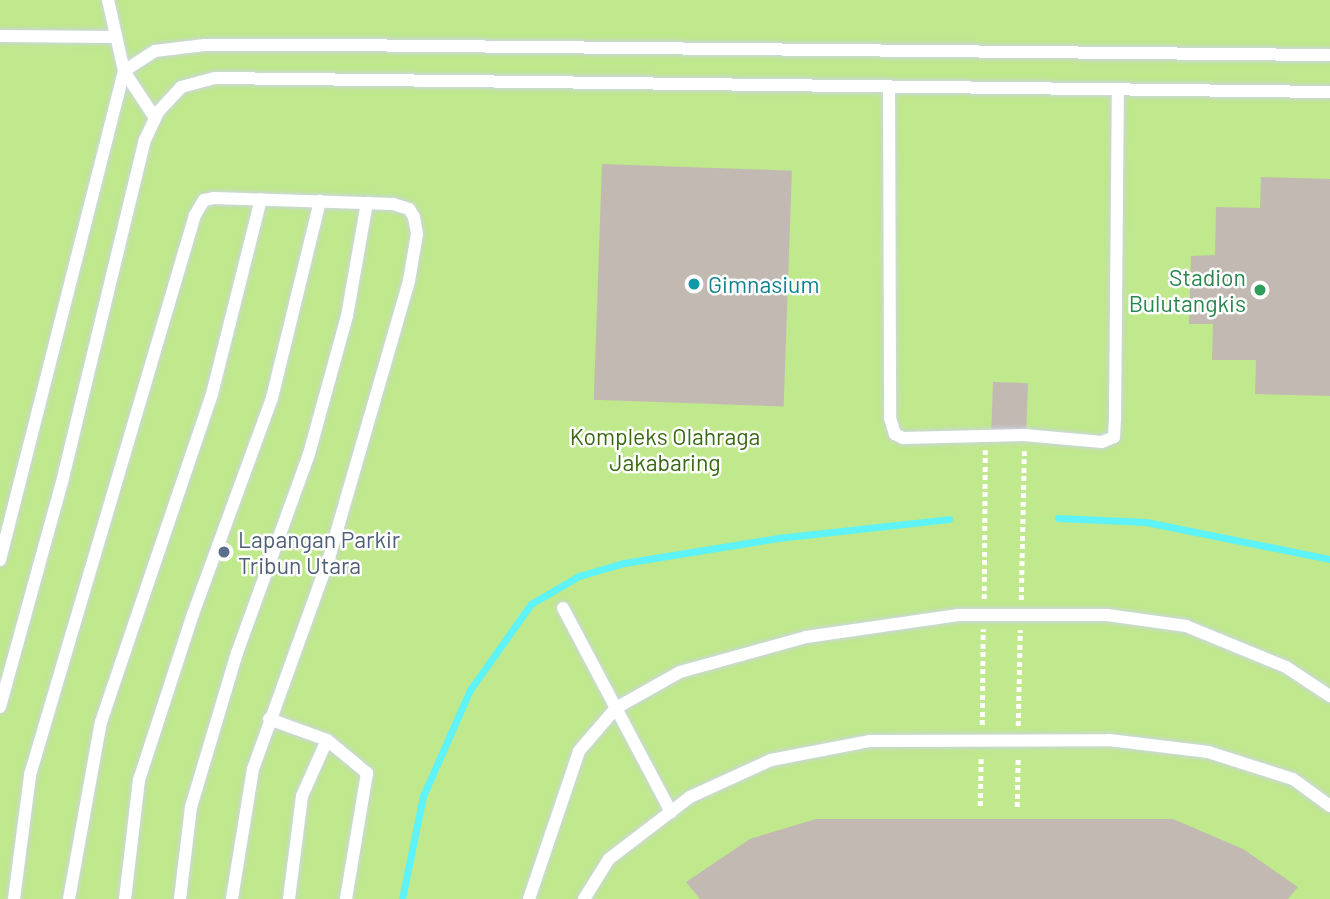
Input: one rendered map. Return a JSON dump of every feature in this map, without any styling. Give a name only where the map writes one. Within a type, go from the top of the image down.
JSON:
[{"type":"lane","points":[[108,0],[124,71],[155,118]]},
{"type":"lane","points":[[0,36],[115,37]]},
{"type":"lane","points":[[0,560],[124,71],[155,51],[205,45],[1330,55]]},
{"type":"lane","points":[[0,707],[63,478],[145,140],[155,118],[181,87],[215,78],[1330,92]]},
{"type":"lane","points":[[888,86],[890,418],[895,434],[902,438],[1024,435],[1102,442],[1114,437],[1115,420],[1118,89]]},
{"type":"lane","points":[[69,899],[101,722],[212,394],[261,199]]},
{"type":"lane","points":[[14,899],[30,775],[195,215],[204,200],[261,199],[393,204],[410,209],[414,217],[417,234],[410,281],[329,558],[253,769],[232,899]]},
{"type":"lane","points":[[125,899],[139,780],[193,614],[272,398],[320,201]]},
{"type":"lane","points":[[180,899],[191,807],[236,653],[309,454],[347,316],[367,203]]},
{"type":"lane","points":[[564,608],[671,812]]},
{"type":"lane","points":[[528,899],[579,751],[616,708],[680,672],[806,637],[958,615],[1107,615],[1186,626],[1286,667],[1330,696]]},
{"type":"lane","points":[[269,719],[327,740],[367,773],[346,899]]},
{"type":"lane","points":[[289,899],[302,796],[327,740]]},
{"type":"lane","points":[[584,899],[609,859],[690,797],[771,760],[870,741],[1109,740],[1208,752],[1293,779],[1330,806]]},
{"type":"green space","name":"Kompleks Olahraga Jakabaring","points":[[0,0],[1330,0],[1330,899],[0,899]]},
{"type":"building","name":"Gimnasium","points":[[602,164],[792,171],[784,406],[594,400]]},
{"type":"building","name":"Stadion Bulutangkis","points":[[1261,177],[1330,179],[1330,396],[1255,394],[1256,360],[1212,360],[1213,324],[1189,324],[1191,256],[1215,255],[1216,207],[1260,208]]},
{"type":"building","points":[[993,382],[1028,383],[1026,432],[991,431]]},
{"type":"building","points":[[816,819],[1173,819],[1243,849],[1298,887],[1288,899],[700,899],[686,882],[750,839]]},
{"type":"waterway","points":[[1058,518],[1146,522],[1330,559]]},
{"type":"waterway","points":[[402,899],[423,796],[470,690],[531,604],[579,576],[624,563],[778,538],[949,519]]},
{"type":"place","name":"Gimnasium","points":[[694,284]]},
{"type":"place","name":"Stadion Bulutangkis","points":[[1260,290]]},
{"type":"place","name":"Lapangan Parkir Tribun Utara","points":[[224,552]]}]
